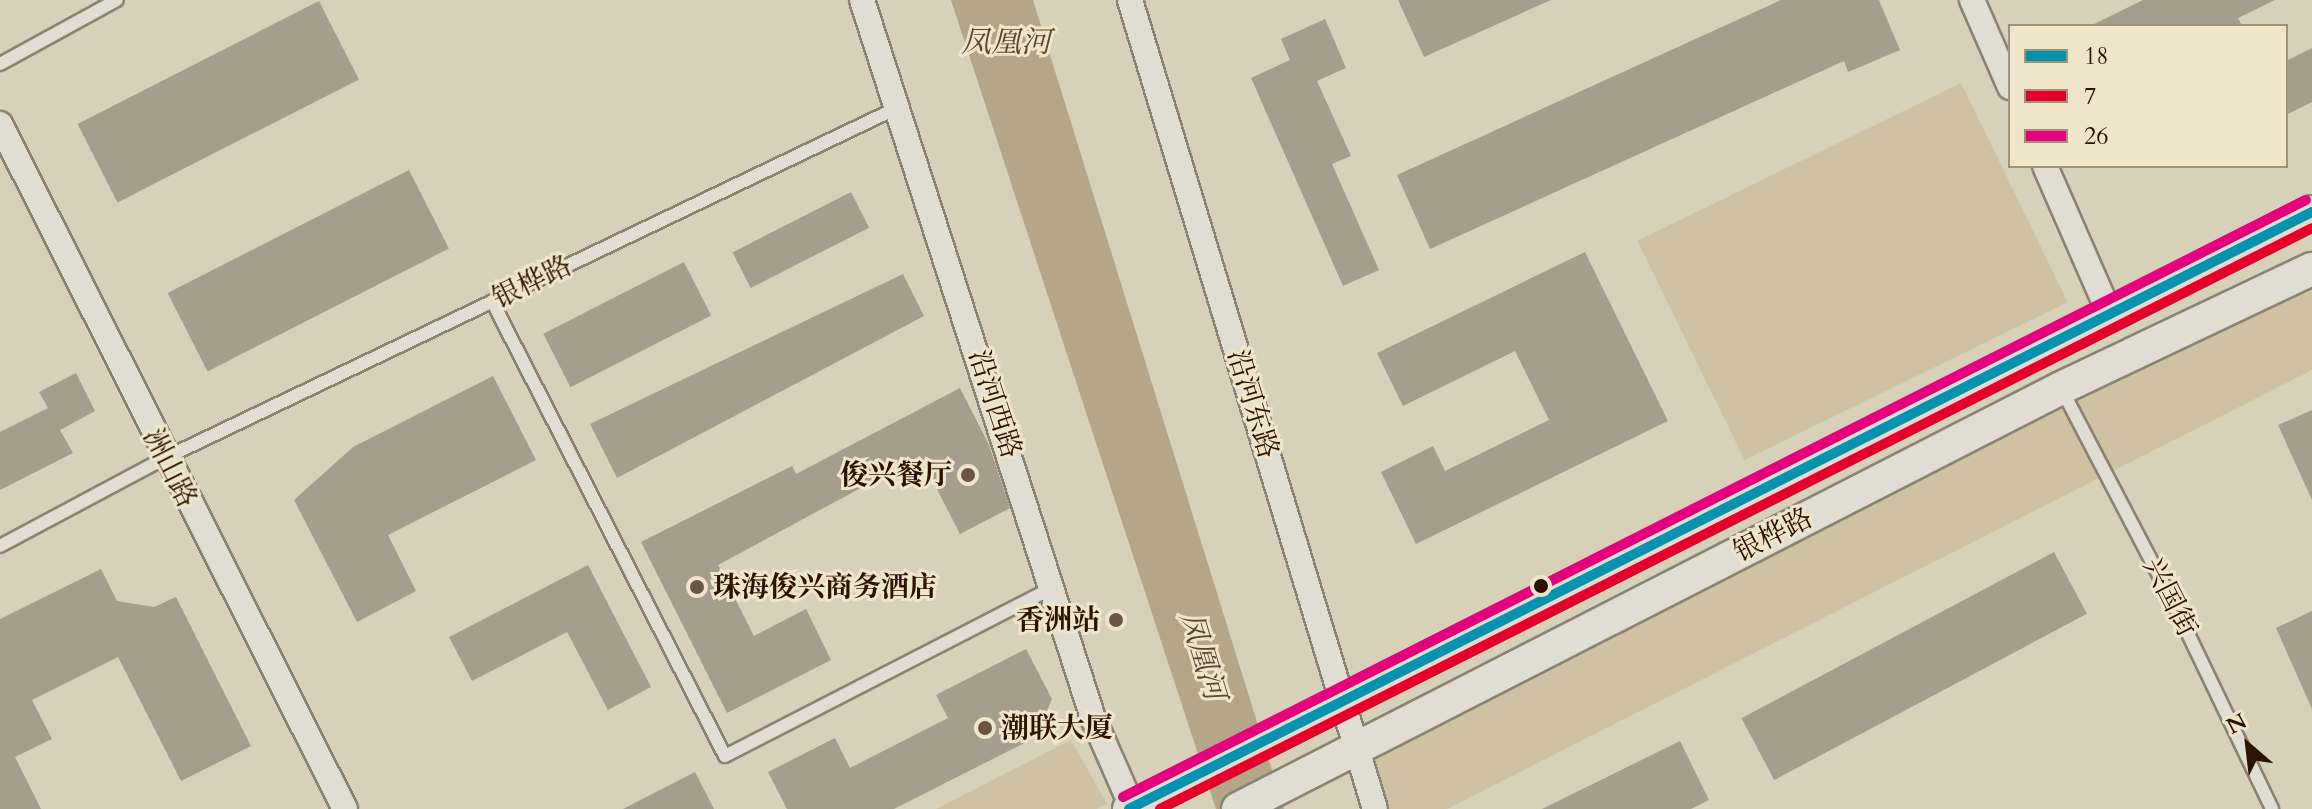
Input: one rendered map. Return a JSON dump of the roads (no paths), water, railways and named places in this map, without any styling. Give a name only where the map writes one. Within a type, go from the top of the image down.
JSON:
[{"type":"main road","name":"银桦路","points":[[1131,808],[2312,212]]},
{"type":"main road","name":"银桦路","points":[[1238,809],[2061,388],[2312,269]]},
{"type":"street","name":"沿河西路","points":[[862,0],[1054,586],[1093,718],[1131,808]]},
{"type":"street","name":"沿河东路","points":[[1130,0],[1375,809]]},
{"type":"street","points":[[1972,0],[2008,82]]},
{"type":"street","name":"洲山路","points":[[0,124],[165,458],[345,809]]},
{"type":"street","points":[[2046,168],[2110,315]]},
{"type":"lane","points":[[0,64],[117,0]]},
{"type":"lane","name":"银桦路","points":[[0,546],[165,458],[899,107]]},
{"type":"lane","points":[[492,301],[725,756],[1054,586]]},
{"type":"lane","name":"兴国街","points":[[2061,388],[2176,609],[2272,809]]},
{"type":"water","name":"凤凰河","points":[[951,0],[1033,0],[1284,809],[1216,809]]},
{"type":"place","name":"俊兴餐厅","points":[[968,475]]},
{"type":"place","name":"珠海俊兴商务酒店","points":[[697,587]]},
{"type":"place","name":"香洲站","points":[[1116,620]]},
{"type":"place","name":"潮联大厦","points":[[985,728]]}]
